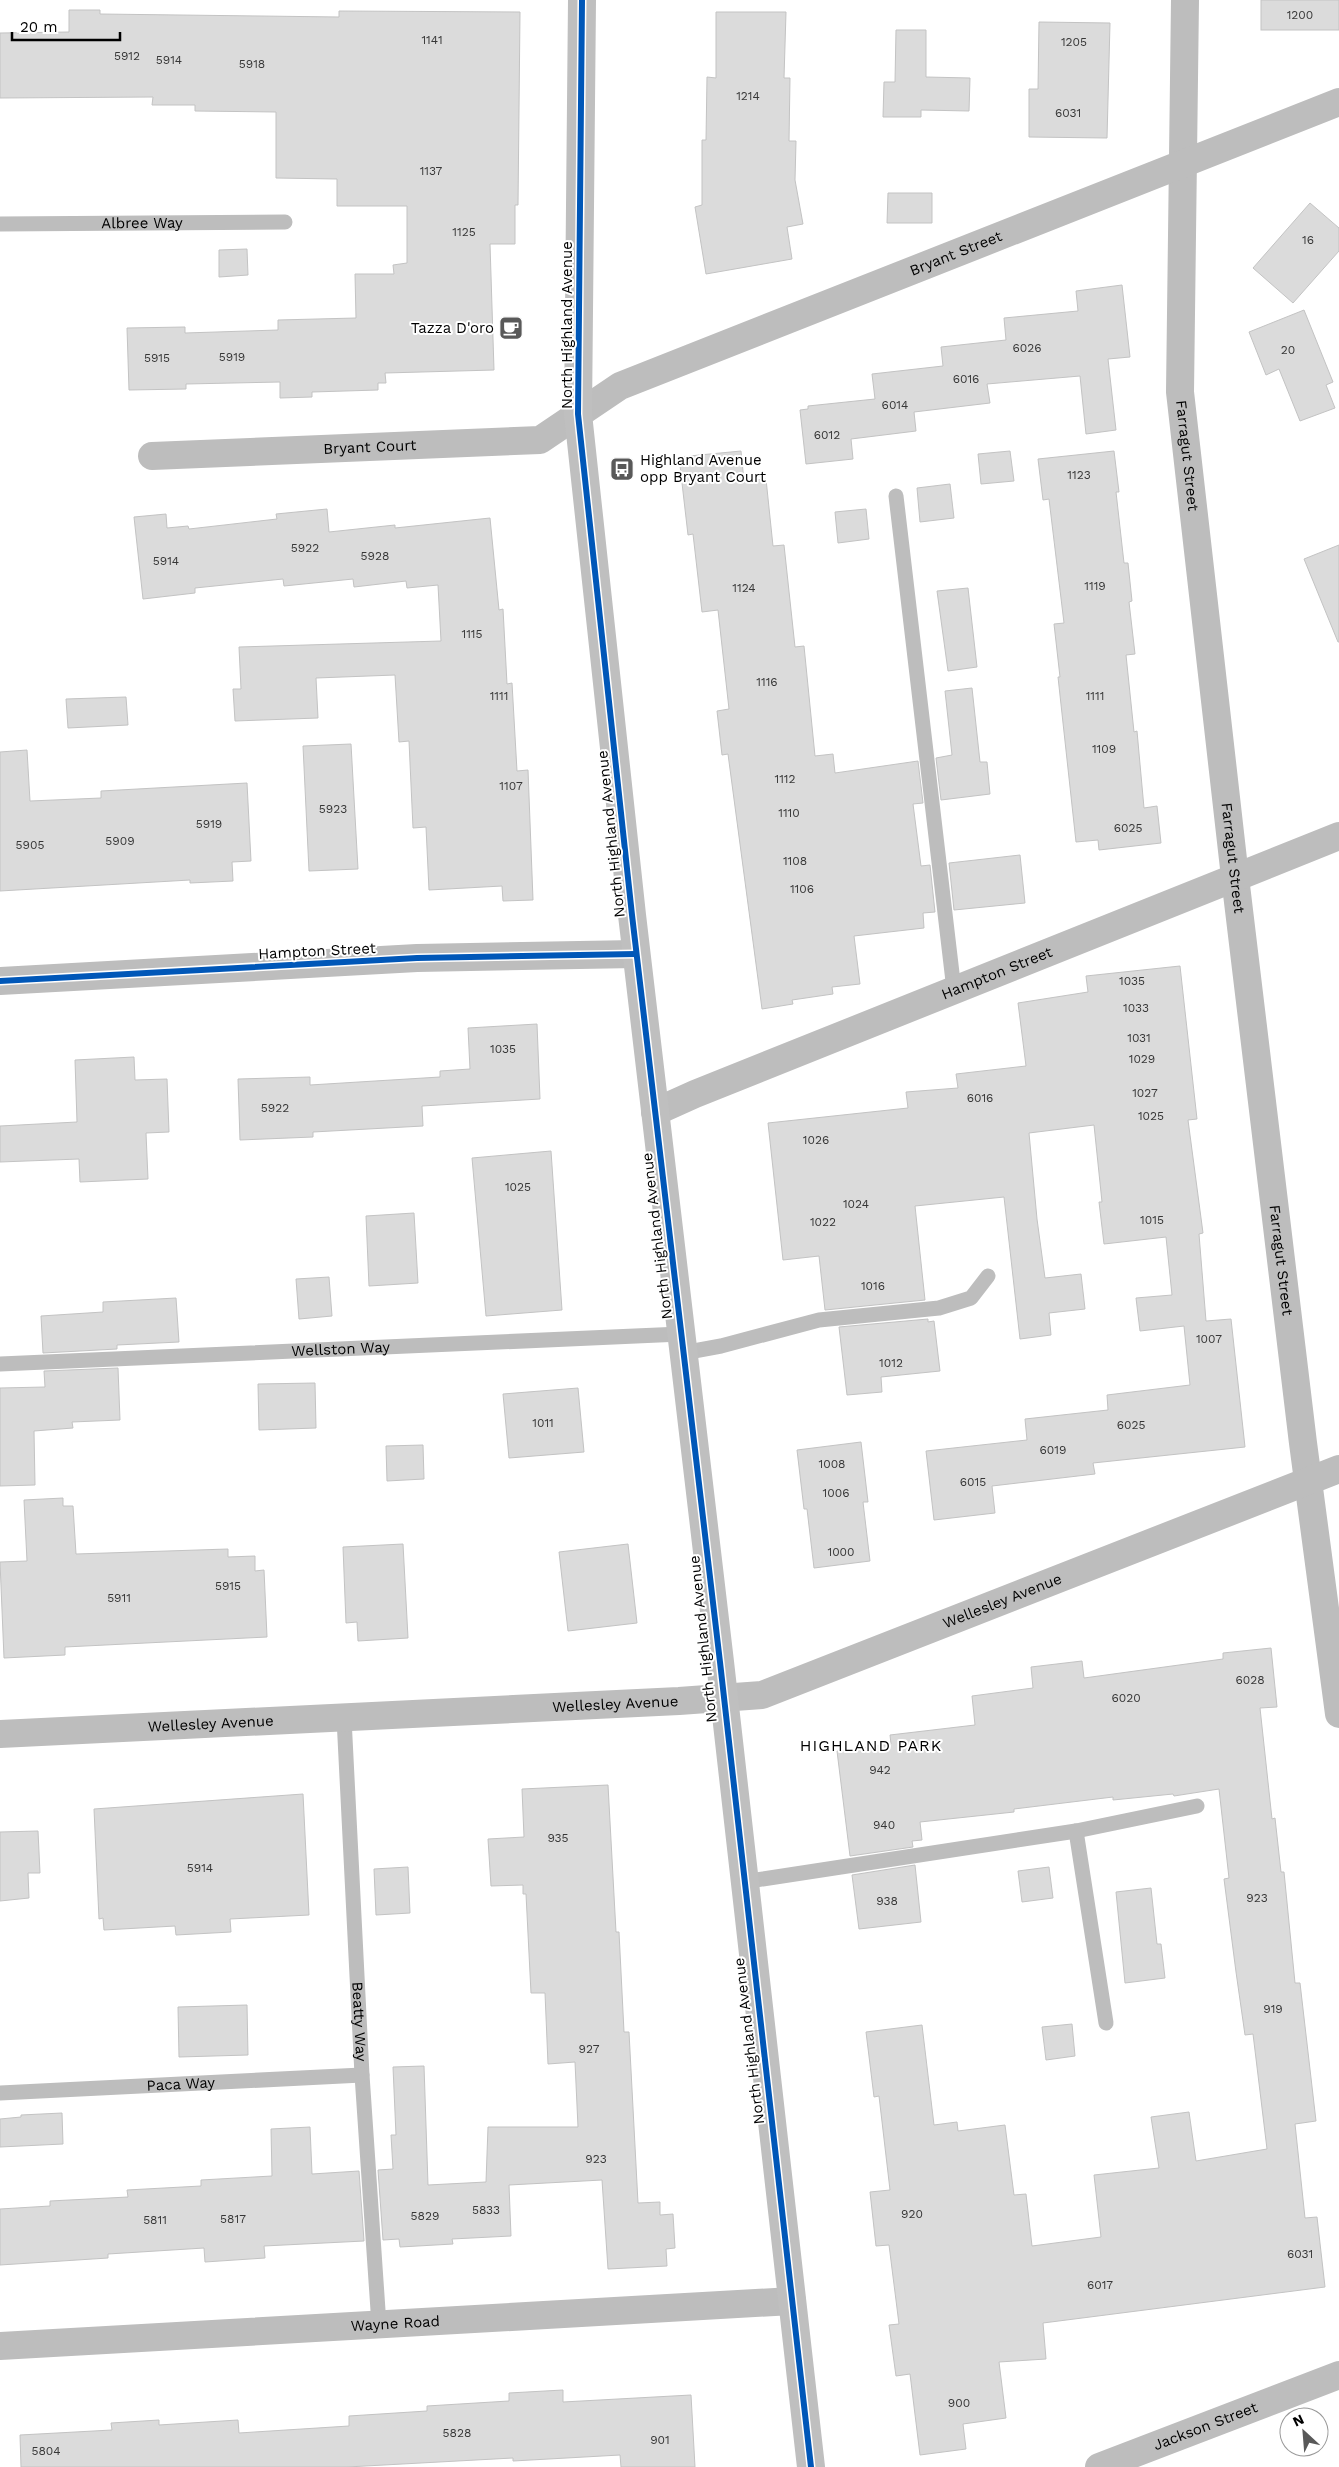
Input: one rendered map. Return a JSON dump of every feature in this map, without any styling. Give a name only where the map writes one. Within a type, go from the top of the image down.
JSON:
[{"type":"main road","name":"North Highland Avenue","points":[[582,0],[578,414],[636,954],[811,2467]]},
{"type":"street","name":"Farragut Street","points":[[1185,0],[1180,392],[1235,877],[1308,1481],[1339,1714]]},
{"type":"street","name":"Bryant Street","points":[[578,414],[620,386],[1339,102]]},
{"type":"street","name":"Bryant Court","points":[[152,456],[540,440],[578,414]]},
{"type":"street","name":"Hampton Street","points":[[655,1112],[1339,836]]},
{"type":"street","name":"Hampton Street","points":[[0,981],[417,958],[636,954]]},
{"type":"street","name":"Wellesley Avenue","points":[[0,1734],[344,1718],[762,1695],[1339,1469]]},
{"type":"street","name":"Wayne Road","points":[[0,2346],[792,2301]]},
{"type":"street","name":"Jackson Street","points":[[1099,2467],[1339,2376]]},
{"type":"lane","name":"Albree Way","points":[[0,224],[285,222]]},
{"type":"lane","points":[[896,496],[954,990]]},
{"type":"lane","name":"Wellston Way","points":[[0,1364],[682,1344],[721,1346],[819,1320],[939,1308],[971,1298],[988,1276]]},
{"type":"lane","name":"Beatty Way","points":[[344,1718],[362,2075],[379,2325]]},
{"type":"lane","points":[[744,1882],[1076,1831],[1197,1806]]},
{"type":"lane","points":[[1076,1831],[1106,2023]]},
{"type":"lane","name":"Paca Way","points":[[0,2093],[362,2075]]},
{"type":"building","points":[[1261,0],[1339,0],[1339,30],[1261,30]]},
{"type":"building","points":[[69,10],[100,10],[100,14],[339,17],[339,11],[520,12],[518,205],[515,205],[515,244],[490,244],[494,370],[385,373],[386,383],[378,383],[378,390],[312,392],[312,397],[280,398],[280,382],[186,384],[186,389],[129,390],[127,328],[185,327],[185,333],[278,330],[278,320],[356,318],[355,274],[394,274],[393,265],[407,263],[407,206],[337,206],[337,179],[276,178],[276,112],[195,111],[195,105],[152,105],[153,97],[0,98],[0,33],[69,32]]},
{"type":"building","points":[[716,12],[786,12],[784,78],[790,78],[789,141],[796,141],[795,180],[803,224],[787,227],[792,259],[706,274],[695,207],[702,205],[702,140],[706,140],[707,77],[716,78]]},
{"type":"building","points":[[1039,22],[1110,23],[1107,138],[1029,137],[1029,89],[1038,89]]},
{"type":"building","points":[[896,30],[926,30],[926,77],[970,78],[969,111],[921,110],[921,117],[883,117],[884,82],[895,82]]},
{"type":"building","points":[[888,193],[932,193],[932,223],[887,223]]},
{"type":"building","points":[[1310,203],[1339,228],[1339,251],[1293,303],[1253,268]]},
{"type":"building","points":[[247,249],[248,275],[219,277],[219,250]]},
{"type":"building","points":[[1122,285],[1130,357],[1108,359],[1116,430],[1086,434],[1080,376],[987,384],[990,403],[914,412],[916,431],[851,439],[853,459],[806,464],[800,410],[808,409],[808,406],[875,399],[872,374],[943,366],[941,347],[1006,340],[1004,318],[1078,311],[1076,291]]},
{"type":"building","points":[[1304,310],[1333,382],[1326,385],[1335,408],[1300,421],[1279,369],[1266,375],[1249,332]]},
{"type":"building","points":[[741,451],[744,481],[766,479],[773,546],[784,545],[795,647],[804,646],[815,756],[833,754],[835,773],[918,761],[923,803],[913,804],[921,866],[930,865],[935,912],[923,913],[924,928],[854,936],[860,984],[832,987],[833,994],[792,1000],[793,1004],[762,1009],[728,754],[722,755],[717,711],[729,709],[718,610],[702,612],[693,534],[688,535],[679,457]]},
{"type":"building","points":[[1010,451],[1014,481],[981,484],[978,454]]},
{"type":"building","points":[[1114,451],[1119,492],[1116,492],[1124,563],[1128,563],[1132,601],[1129,602],[1135,654],[1126,655],[1134,732],[1137,731],[1144,808],[1157,806],[1161,843],[1099,850],[1098,840],[1076,842],[1054,624],[1064,623],[1049,499],[1043,500],[1038,459]]},
{"type":"building","points":[[950,484],[954,518],[920,522],[917,488]]},
{"type":"building","points":[[327,509],[329,532],[395,525],[395,528],[490,518],[499,610],[503,609],[507,684],[512,683],[517,771],[528,770],[533,900],[503,901],[502,886],[429,890],[426,827],[413,828],[409,741],[399,742],[395,675],[316,678],[318,718],[235,721],[233,689],[241,689],[239,647],[441,641],[438,585],[407,588],[406,581],[354,587],[353,579],[284,586],[283,579],[195,588],[195,593],[143,599],[134,517],[166,514],[167,528],[188,526],[189,529],[277,519],[276,514]]},
{"type":"building","points":[[866,509],[869,539],[838,543],[835,512]]},
{"type":"building","points":[[1339,545],[1339,642],[1338,642],[1304,559]]},
{"type":"building","points":[[968,588],[977,667],[948,671],[937,591]]},
{"type":"building","points":[[972,688],[980,762],[987,762],[990,794],[941,800],[936,758],[952,755],[945,691]]},
{"type":"building","points":[[126,697],[128,725],[68,728],[66,699]]},
{"type":"building","points":[[351,744],[358,869],[309,871],[303,746]]},
{"type":"building","points":[[27,750],[30,801],[101,798],[101,791],[247,783],[251,861],[232,862],[233,881],[190,883],[190,880],[0,891],[0,752]]},
{"type":"building","points":[[1020,855],[1025,903],[954,910],[949,863]]},
{"type":"building","points":[[1180,966],[1197,1119],[1188,1120],[1203,1233],[1199,1234],[1206,1321],[1231,1319],[1245,1447],[1093,1463],[1095,1474],[992,1486],[995,1513],[934,1520],[926,1451],[1027,1440],[1025,1419],[1108,1410],[1107,1395],[1190,1385],[1184,1326],[1140,1331],[1136,1298],[1172,1295],[1166,1237],[1104,1244],[1099,1202],[1102,1202],[1094,1125],[1029,1133],[1045,1278],[1081,1274],[1085,1309],[1049,1313],[1051,1335],[1020,1339],[1004,1197],[915,1206],[925,1300],[825,1310],[819,1256],[783,1260],[768,1123],[908,1108],[906,1092],[958,1088],[956,1074],[1026,1066],[1018,1003],[1088,992],[1086,976]]},
{"type":"building","points":[[537,1024],[540,1099],[422,1106],[423,1126],[313,1132],[313,1137],[240,1140],[238,1079],[310,1077],[310,1085],[440,1077],[440,1071],[470,1069],[468,1028]]},
{"type":"building","points":[[134,1057],[135,1080],[167,1079],[169,1132],[146,1133],[148,1179],[80,1182],[79,1159],[0,1162],[0,1126],[77,1122],[75,1060]]},
{"type":"building","points":[[551,1151],[562,1310],[486,1316],[472,1158]]},
{"type":"building","points":[[414,1213],[418,1283],[369,1286],[366,1216]]},
{"type":"building","points":[[329,1277],[332,1316],[299,1319],[296,1279]]},
{"type":"building","points":[[176,1298],[179,1342],[117,1345],[117,1349],[43,1353],[41,1316],[103,1312],[103,1302]]},
{"type":"building","points":[[928,1319],[928,1322],[934,1321],[940,1371],[881,1377],[882,1392],[847,1395],[839,1327]]},
{"type":"building","points":[[118,1368],[120,1420],[72,1422],[73,1428],[34,1431],[35,1485],[0,1486],[0,1388],[45,1387],[44,1371]]},
{"type":"building","points":[[315,1383],[316,1428],[259,1430],[258,1384]]},
{"type":"building","points":[[578,1388],[584,1452],[509,1458],[503,1394]]},
{"type":"building","points":[[861,1442],[868,1502],[863,1502],[870,1561],[814,1568],[797,1450]]},
{"type":"building","points":[[423,1445],[424,1479],[387,1481],[386,1446]]},
{"type":"building","points":[[63,1498],[63,1506],[73,1506],[76,1554],[228,1549],[228,1557],[255,1556],[255,1571],[264,1570],[267,1637],[65,1647],[65,1655],[4,1658],[0,1562],[27,1561],[24,1500]]},
{"type":"building","points":[[403,1544],[408,1638],[358,1641],[357,1622],[346,1623],[343,1547]]},
{"type":"building","points":[[628,1544],[637,1623],[568,1631],[559,1552]]},
{"type":"building","points":[[1271,1648],[1277,1707],[1260,1708],[1272,1819],[1275,1818],[1281,1872],[1284,1872],[1295,1983],[1300,1983],[1316,2121],[1295,2124],[1305,2218],[1317,2217],[1325,2287],[1043,2323],[1046,2359],[999,2362],[1006,2418],[963,2424],[966,2449],[920,2455],[910,2374],[896,2376],[889,2325],[899,2324],[889,2245],[876,2246],[870,2192],[890,2190],[879,2096],[874,2097],[866,2032],[922,2025],[934,2125],[957,2122],[958,2131],[1005,2125],[1014,2195],[1026,2194],[1032,2246],[1101,2237],[1094,2175],[1159,2168],[1151,2117],[1189,2112],[1196,2161],[1267,2149],[1253,2034],[1245,2035],[1236,1972],[1224,1879],[1229,1878],[1219,1789],[1174,1796],[1173,1794],[1113,1800],[1113,1797],[1014,1809],[1014,1812],[920,1822],[922,1840],[912,1841],[913,1847],[850,1856],[837,1751],[891,1744],[890,1735],[975,1725],[972,1696],[1033,1688],[1031,1667],[1082,1661],[1084,1678],[1223,1659],[1223,1653]]},
{"type":"building","points":[[608,1785],[616,1932],[619,1932],[624,2032],[629,2032],[638,2203],[660,2202],[660,2215],[673,2214],[675,2248],[666,2249],[667,2266],[608,2269],[602,2180],[509,2185],[511,2236],[452,2239],[453,2244],[400,2247],[399,2239],[383,2240],[378,2170],[393,2169],[391,2135],[396,2135],[393,2067],[424,2066],[428,2185],[486,2182],[488,2127],[578,2127],[575,2062],[548,2064],[545,1993],[531,1993],[526,1894],[523,1894],[523,1885],[491,1886],[488,1839],[524,1837],[522,1789]]},
{"type":"building","points":[[303,1794],[309,1915],[230,1919],[231,1932],[176,1935],[175,1926],[104,1930],[103,1918],[99,1919],[94,1809]]},
{"type":"building","points":[[38,1831],[40,1873],[28,1873],[29,1898],[0,1901],[0,1832]]},
{"type":"building","points":[[915,1865],[921,1922],[859,1929],[852,1875]]},
{"type":"building","points":[[408,1867],[410,1913],[376,1915],[374,1869]]},
{"type":"building","points":[[1049,1867],[1053,1898],[1022,1902],[1018,1871]]},
{"type":"building","points":[[1151,1888],[1157,1944],[1161,1944],[1165,1978],[1125,1983],[1116,1892]]},
{"type":"building","points":[[247,2005],[248,2055],[179,2057],[178,2007]]},
{"type":"building","points":[[1072,2024],[1075,2056],[1046,2060],[1042,2027]]},
{"type":"building","points":[[62,2113],[63,2144],[0,2147],[0,2119],[21,2117],[21,2115]]},
{"type":"building","points":[[310,2127],[312,2174],[359,2171],[364,2241],[264,2246],[265,2258],[205,2262],[204,2248],[108,2254],[108,2258],[0,2265],[0,2209],[50,2206],[50,2201],[128,2197],[127,2190],[201,2186],[201,2180],[272,2176],[271,2129]]},
{"type":"building","points":[[563,2390],[563,2402],[691,2395],[695,2467],[621,2467],[620,2455],[513,2461],[513,2458],[347,2467],[21,2467],[20,2435],[112,2430],[111,2423],[159,2420],[159,2425],[238,2420],[239,2433],[349,2426],[349,2416],[427,2411],[427,2406],[509,2401],[509,2393]]},
{"type":"cycle path","points":[[582,0],[578,414],[632,915],[720,1662],[811,2467]]},
{"type":"cycle path","points":[[0,981],[417,958],[636,954]]},
{"type":"place","name":"Tazza D'oro","points":[[511,328]]},
{"type":"place","name":"Highland Avenue opp Bryant Court","points":[[622,469]]},
{"type":"district","name":"HIGHLAND PARK","points":[[871,1745]]}]
